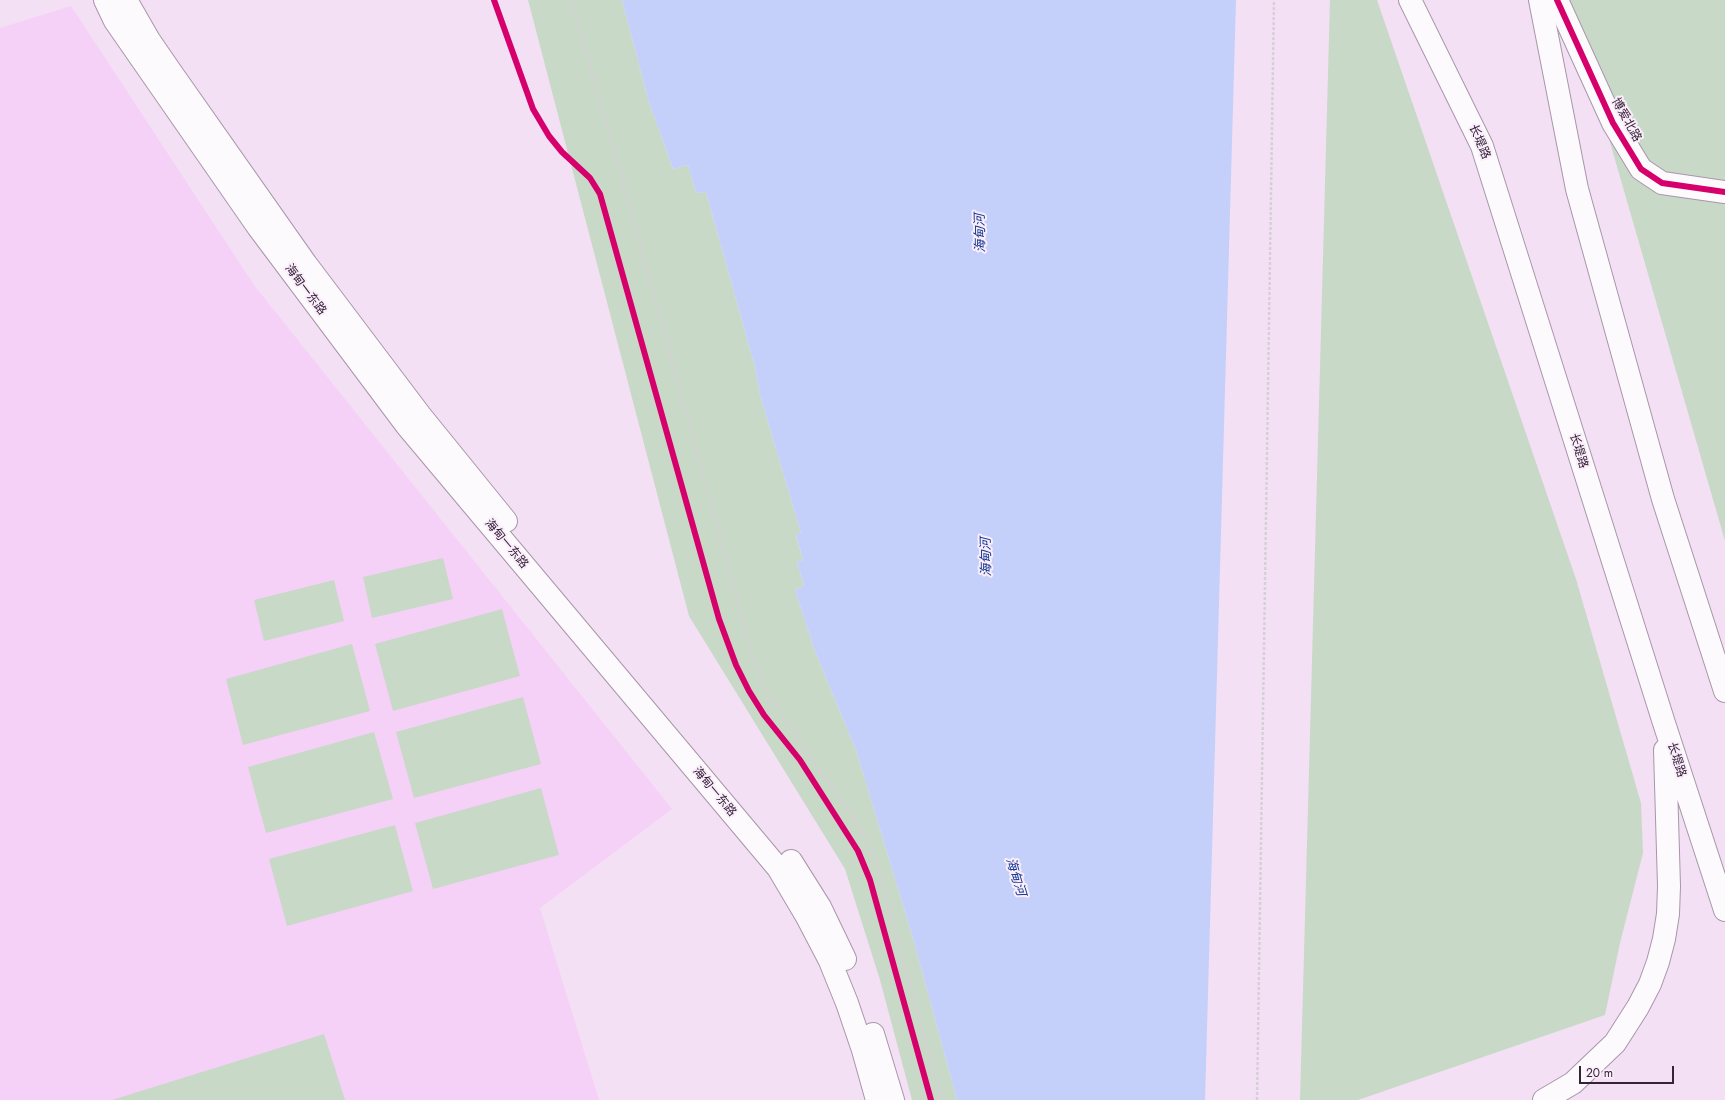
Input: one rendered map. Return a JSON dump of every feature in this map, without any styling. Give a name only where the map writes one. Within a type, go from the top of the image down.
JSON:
[{"type":"main road","name":"海甸一东路","points":[[105,0],[115,21],[258,227],[407,426],[778,868],[807,917],[830,962],[847,1003],[863,1050],[877,1100]]},
{"type":"main road","name":"海甸一东路","points":[[126,0],[153,46],[274,220],[420,415],[495,508],[790,860],[820,907],[844,955],[863,1004],[893,1100]]},
{"type":"main road","name":"长堤路","points":[[1410,0],[1482,146],[1664,723],[1725,910]]},
{"type":"main road","points":[[1540,0],[1579,196],[1663,499],[1725,691]]},
{"type":"main road","name":"博爱北路","points":[[1557,0],[1613,123],[1641,169],[1662,184],[1725,192]]},
{"type":"main road","points":[[1544,1100],[1573,1083],[1615,1043],[1638,1007],[1650,984],[1658,962],[1668,914],[1669,886],[1664,723]]},
{"type":"path","points":[[571,0],[624,182],[754,662],[771,700],[854,818],[874,854],[942,1100]]},
{"type":"path","points":[[1257,1100],[1274,0]]},
{"type":"shaded area","points":[[71,6],[254,285],[672,809],[540,908],[599,1100],[0,1100],[0,28]]},
{"type":"green space","points":[[528,0],[622,0],[649,102],[673,169],[688,165],[696,193],[706,192],[755,367],[760,395],[801,533],[796,535],[803,560],[797,562],[804,586],[795,590],[815,651],[856,750],[913,938],[957,1100],[912,1100],[880,980],[845,869],[689,616]]},
{"type":"green space","points":[[1330,0],[1377,0],[1576,579],[1641,803],[1643,853],[1620,943],[1605,1015],[1358,1100],[1300,1100]]},
{"type":"green space","points":[[1569,0],[1725,0],[1725,541]]},
{"type":"green space","points":[[443,558],[453,599],[372,618],[363,577]]},
{"type":"green space","points":[[334,580],[344,621],[264,641],[254,600]]},
{"type":"green space","points":[[502,609],[520,676],[393,711],[375,644]]},
{"type":"green space","points":[[352,644],[370,711],[243,745],[226,679]]},
{"type":"green space","points":[[523,697],[541,764],[414,798],[396,732]]},
{"type":"green space","points":[[374,732],[393,799],[266,833],[248,767]]},
{"type":"green space","points":[[541,788],[559,855],[433,889],[415,823]]},
{"type":"green space","points":[[395,825],[413,891],[287,926],[269,859]]},
{"type":"green space","points":[[324,1034],[345,1100],[112,1100]]},
{"type":"water","name":"海甸河","points":[[622,0],[1236,0],[1205,1100],[957,1100],[913,938],[856,750],[815,651],[795,590],[804,586],[797,562],[803,560],[796,534],[801,533],[760,395],[755,367],[706,192],[696,193],[688,165],[673,169],[649,102]]},
{"type":"cycle path","points":[[494,0],[533,109],[549,136],[562,152],[590,178],[600,194],[719,619],[736,665],[749,691],[764,715],[800,760],[858,851],[870,880],[931,1100]]},
{"type":"cycle path","points":[[1557,0],[1613,123],[1641,169],[1662,183],[1725,192]]}]
